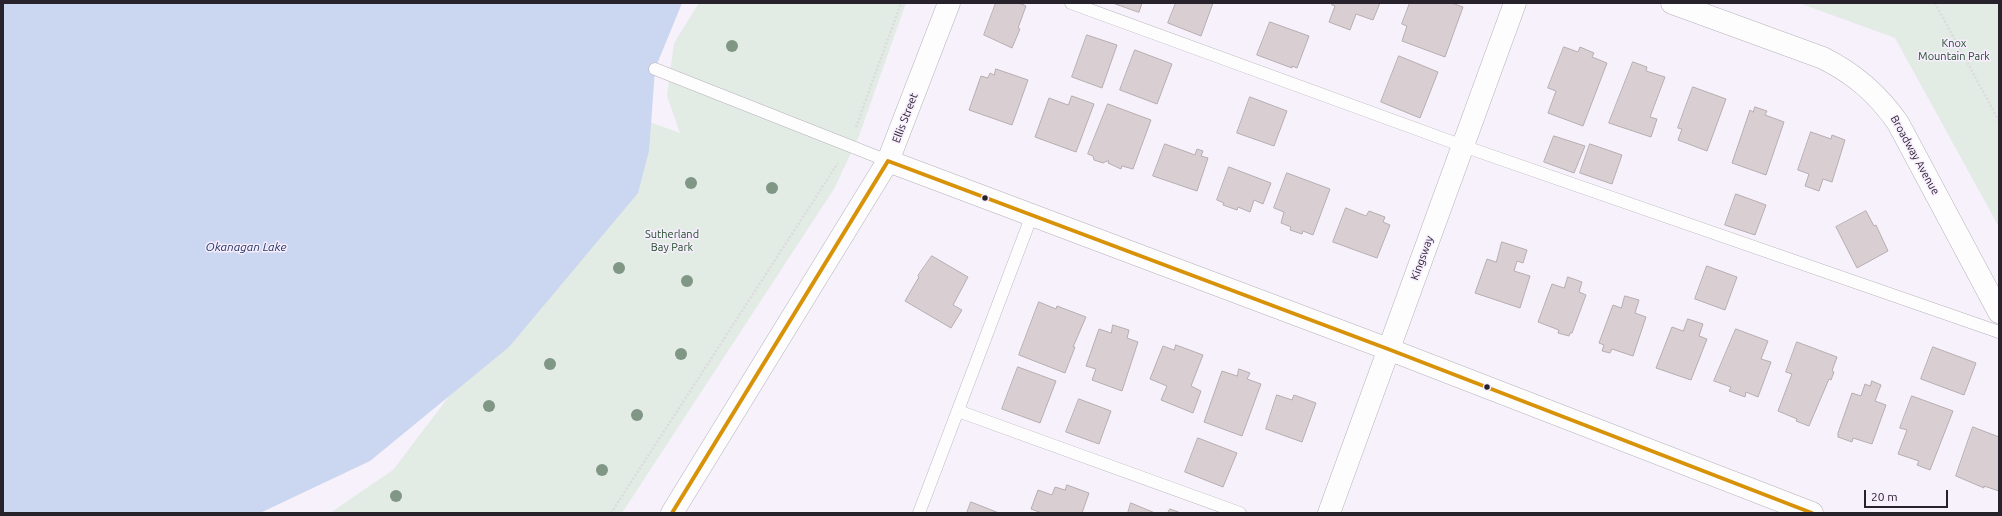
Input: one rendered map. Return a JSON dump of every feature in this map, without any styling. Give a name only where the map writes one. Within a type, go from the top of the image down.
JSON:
[{"type":"street","name":"Ellis Street","points":[[672,513],[888,161],[949,3]]},
{"type":"street","name":"Kingsway","points":[[1329,513],[1515,3]]},
{"type":"street","name":"Broadway Avenue","points":[[1672,3],[1823,58],[1846,69],[1883,101],[1898,123],[1999,312]]},
{"type":"street","points":[[888,161],[1388,349],[1812,513]]},
{"type":"lane","points":[[1071,3],[1463,146],[1999,332]]},
{"type":"lane","points":[[655,69],[888,161]]},
{"type":"lane","points":[[919,513],[1032,215]]},
{"type":"lane","points":[[958,411],[1240,513]]},
{"type":"path","points":[[611,513],[850,145],[901,3]]},
{"type":"path","points":[[1935,3],[1999,121]]},
{"type":"green space","name":"Sutherland Bay Park","points":[[699,3],[906,3],[859,136],[834,189],[622,513],[330,513],[393,470],[561,249],[611,108],[680,133],[667,96],[674,43]]},
{"type":"green space","name":"Knox Mountain Park","points":[[1799,3],[1999,3],[1999,227],[1895,38]]},
{"type":"water","name":"Okanagan Lake","points":[[3,3],[682,3],[655,69],[649,151],[638,193],[509,347],[370,461],[260,513],[3,513]]},
{"type":"building","points":[[996,3],[1019,3],[1026,6],[1018,28],[1020,29],[1012,48],[984,35]]},
{"type":"building","points":[[1113,3],[1142,3],[1139,12]]},
{"type":"building","points":[[1176,3],[1213,3],[1201,36],[1168,23]]},
{"type":"building","points":[[1333,3],[1380,3],[1373,20],[1356,14],[1350,30],[1329,22],[1335,6],[1332,5]]},
{"type":"building","points":[[1410,3],[1452,3],[1463,7],[1445,57],[1402,41],[1407,26],[1402,24]]},
{"type":"building","points":[[1270,22],[1309,36],[1297,68],[1292,66],[1292,68],[1257,55]]},
{"type":"building","points":[[1087,35],[1117,45],[1102,88],[1072,77]]},
{"type":"building","points":[[1564,47],[1578,52],[1580,47],[1594,53],[1592,57],[1607,63],[1583,126],[1548,113],[1556,91],[1548,88]]},
{"type":"building","points":[[1135,50],[1172,64],[1157,104],[1120,90]]},
{"type":"building","points":[[1399,56],[1438,72],[1420,118],[1381,102]]},
{"type":"building","points":[[1633,62],[1647,67],[1646,71],[1665,77],[1650,117],[1657,119],[1651,137],[1609,123]]},
{"type":"building","points":[[996,69],[1028,80],[1012,125],[969,110],[981,76],[988,78],[990,73],[994,75]]},
{"type":"building","points":[[1693,87],[1726,99],[1707,151],[1678,140],[1682,129],[1678,128]]},
{"type":"building","points":[[1072,96],[1094,104],[1076,152],[1035,137],[1049,98],[1068,105]]},
{"type":"building","points":[[1250,97],[1287,111],[1274,146],[1237,133]]},
{"type":"building","points":[[1108,104],[1151,120],[1133,169],[1122,166],[1121,169],[1108,163],[1109,161],[1103,163],[1094,160],[1093,156],[1088,154]]},
{"type":"building","points":[[1755,107],[1767,111],[1765,115],[1784,122],[1766,175],[1732,163],[1750,110],[1753,112]]},
{"type":"building","points":[[1811,132],[1831,139],[1832,135],[1845,140],[1832,182],[1823,179],[1819,191],[1805,186],[1809,174],[1798,170]]},
{"type":"building","points":[[1554,136],[1585,146],[1574,173],[1544,162]]},
{"type":"building","points":[[1165,144],[1195,155],[1197,149],[1203,151],[1201,156],[1208,158],[1197,191],[1153,176]]},
{"type":"building","points":[[1590,144],[1622,155],[1612,184],[1580,173]]},
{"type":"building","points":[[1229,167],[1271,183],[1263,204],[1254,200],[1250,212],[1238,207],[1237,210],[1223,205],[1224,203],[1217,200]]},
{"type":"building","points":[[1287,173],[1330,189],[1313,235],[1303,231],[1302,234],[1290,230],[1291,227],[1281,223],[1284,212],[1274,208]]},
{"type":"building","points":[[1736,194],[1766,205],[1755,235],[1725,225]]},
{"type":"building","points":[[1346,208],[1366,216],[1369,211],[1385,217],[1383,222],[1390,225],[1377,258],[1333,242]]},
{"type":"building","points":[[1866,211],[1874,226],[1876,225],[1888,251],[1857,268],[1836,227]]},
{"type":"building","points":[[1502,242],[1527,250],[1523,263],[1517,261],[1514,271],[1530,276],[1520,308],[1475,293],[1487,259],[1496,262]]},
{"type":"building","points":[[932,256],[968,277],[953,305],[962,310],[951,328],[905,301],[919,277],[918,276]]},
{"type":"building","points":[[1707,266],[1737,277],[1725,310],[1695,299]]},
{"type":"building","points":[[1568,277],[1582,282],[1579,292],[1586,295],[1572,333],[1570,333],[1569,336],[1558,333],[1559,330],[1538,322],[1552,284],[1564,288]]},
{"type":"building","points":[[1625,296],[1639,300],[1635,313],[1646,317],[1633,356],[1612,349],[1610,353],[1602,351],[1604,345],[1599,343],[1613,305],[1621,308]]},
{"type":"building","points":[[1039,302],[1056,309],[1057,306],[1086,317],[1073,347],[1075,347],[1065,373],[1019,355]]},
{"type":"building","points":[[1688,319],[1703,324],[1699,336],[1707,339],[1691,380],[1656,368],[1672,327],[1683,331]]},
{"type":"building","points":[[1113,325],[1129,330],[1127,338],[1138,342],[1122,391],[1092,380],[1096,369],[1086,366],[1099,329],[1111,333]]},
{"type":"building","points":[[1736,329],[1768,341],[1761,359],[1771,362],[1758,397],[1746,392],[1745,397],[1729,391],[1731,387],[1714,381]]},
{"type":"building","points":[[1797,342],[1837,357],[1832,371],[1834,372],[1831,380],[1829,379],[1809,426],[1778,411],[1792,374],[1786,372]]},
{"type":"building","points":[[1176,345],[1203,355],[1191,386],[1201,391],[1193,413],[1161,400],[1167,386],[1150,379],[1163,346],[1174,350]]},
{"type":"building","points":[[1933,347],[1976,363],[1964,395],[1921,379]]},
{"type":"building","points":[[1018,367],[1056,381],[1040,423],[1002,409]]},
{"type":"building","points":[[1239,369],[1250,373],[1247,379],[1261,384],[1242,436],[1204,422],[1222,371],[1237,376]]},
{"type":"building","points":[[1872,381],[1881,385],[1875,401],[1886,405],[1872,444],[1853,438],[1852,442],[1838,437],[1838,433],[1852,393],[1861,396],[1865,384],[1870,386]]},
{"type":"building","points":[[1277,395],[1292,400],[1294,395],[1316,403],[1302,442],[1266,429]]},
{"type":"building","points":[[1912,396],[1953,411],[1930,470],[1917,465],[1919,461],[1898,454],[1907,430],[1900,428]]},
{"type":"building","points":[[1079,399],[1111,411],[1099,444],[1066,432]]},
{"type":"building","points":[[1973,427],[1999,437],[1999,491],[1984,486],[1984,488],[1956,476]]},
{"type":"building","points":[[1198,438],[1237,453],[1223,487],[1185,472]]},
{"type":"building","points":[[1067,485],[1089,493],[1082,513],[1042,513],[1031,509],[1038,490],[1052,495],[1055,487],[1065,490]]},
{"type":"building","points":[[971,502],[999,513],[967,513]]},
{"type":"building","points":[[1131,503],[1155,513],[1128,513]]},
{"type":"building","points":[[1170,509],[1181,513],[1168,513]]},
{"type":"transit line","points":[[672,513],[888,161],[1388,349],[1812,513]]}]
